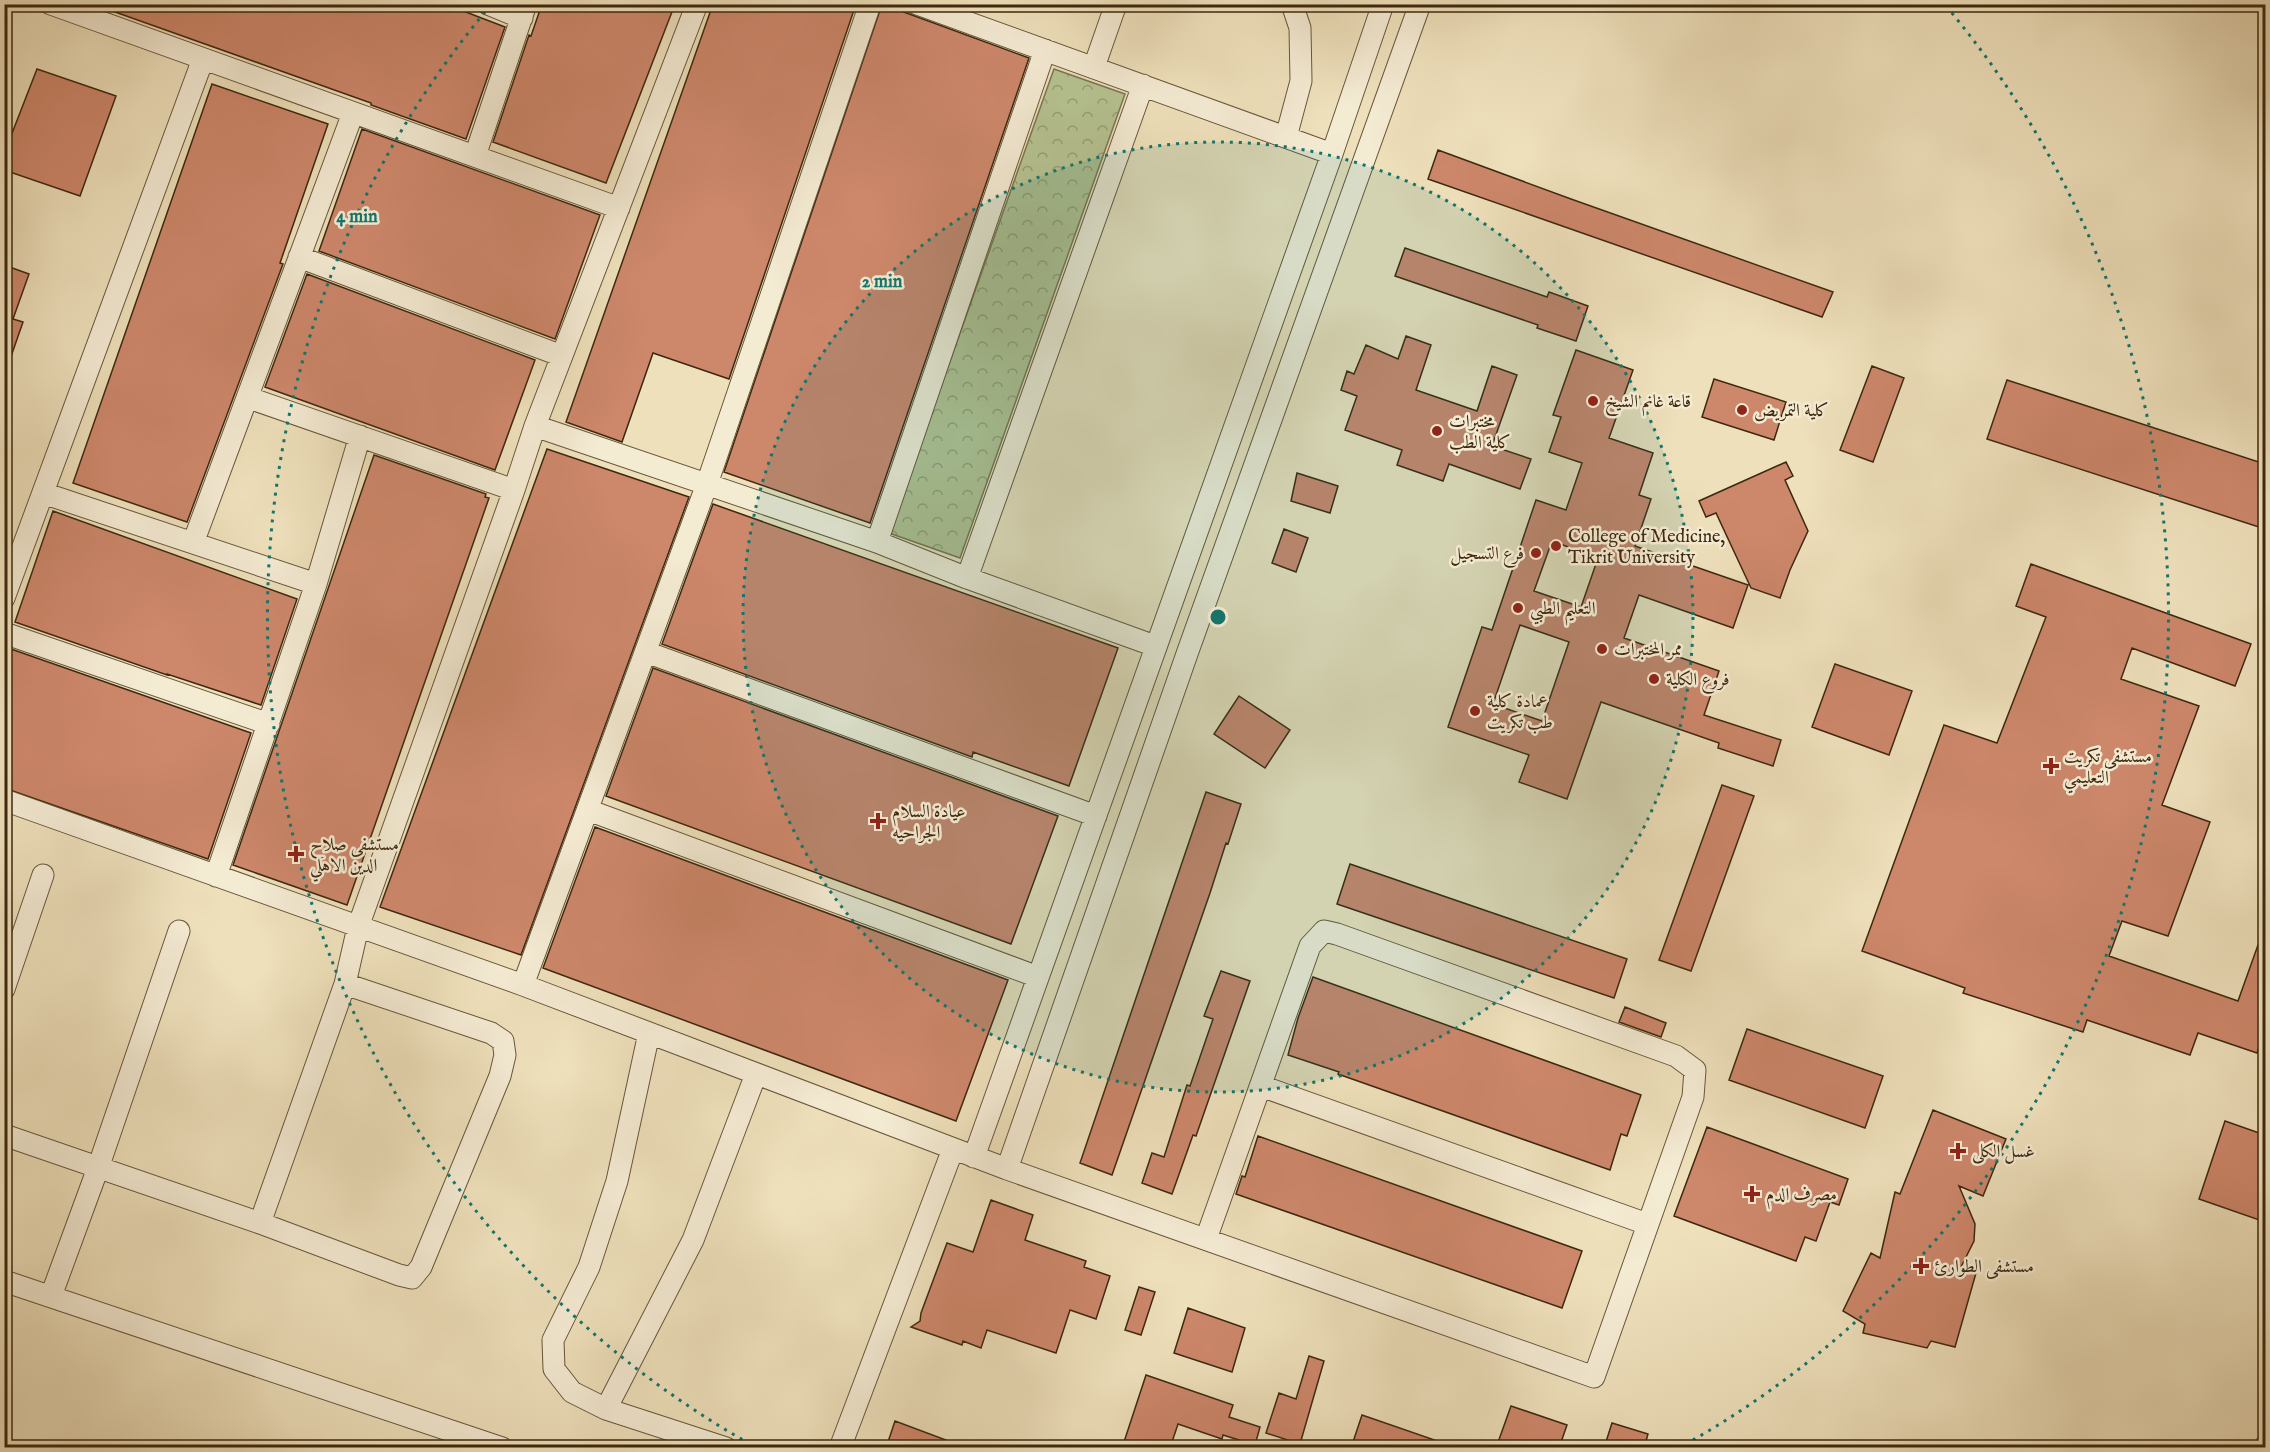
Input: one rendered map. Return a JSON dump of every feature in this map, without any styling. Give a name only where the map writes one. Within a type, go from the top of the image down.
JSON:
[{"type":"street","points":[[475,156],[524,11],[488,4]]},
{"type":"street","points":[[260,1223],[345,984],[358,927],[535,426],[697,4]]},
{"type":"street","points":[[523,985],[707,484],[870,4]]},
{"type":"street","points":[[917,4],[1332,154]]},
{"type":"street","points":[[1094,68],[1116,4]]},
{"type":"street","points":[[1286,137],[1301,81],[1300,28],[1292,4]]},
{"type":"street","points":[[974,1157],[1332,154],[1383,4]]},
{"type":"street","points":[[1007,1169],[1419,4]]},
{"type":"street","points":[[61,6],[619,208]]},
{"type":"street","points":[[877,542],[1045,50]]},
{"type":"street","points":[[4,598],[203,59]]},
{"type":"street","points":[[967,578],[1143,85]]},
{"type":"street","points":[[194,543],[354,113]]},
{"type":"street","points":[[299,257],[561,356]]},
{"type":"street","points":[[1245,395],[1276,406]]},
{"type":"street","points":[[249,398],[514,490]]},
{"type":"street","points":[[535,426],[877,542],[967,578],[1155,646]]},
{"type":"street","points":[[216,876],[316,584],[360,436]]},
{"type":"street","points":[[43,493],[316,584]]},
{"type":"street","points":[[4,633],[269,724]]},
{"type":"street","points":[[646,651],[1096,816]]},
{"type":"street","points":[[4,800],[523,985],[1007,1169],[1594,1377],[1693,1097],[1695,1070],[1676,1056],[1337,934],[1324,932],[1310,946],[1206,1239]]},
{"type":"street","points":[[588,810],[1038,977]]},
{"type":"street","points":[[4,989],[43,875]]},
{"type":"street","points":[[51,1296],[98,1168],[179,932]]},
{"type":"street","points":[[4,1135],[412,1278],[420,1266],[500,1076],[505,1055],[503,1041],[491,1033],[345,984]]},
{"type":"street","points":[[649,1033],[617,1181],[588,1267],[553,1340],[554,1369],[572,1392],[606,1409],[726,1448]]},
{"type":"street","points":[[606,1409],[693,1240],[756,1074]]},
{"type":"street","points":[[1261,1086],[1647,1224]]},
{"type":"street","points":[[840,1448],[953,1149]]},
{"type":"street","points":[[4,1281],[502,1448]]},
{"type":"green space","points":[[1054,69],[1125,94],[960,558],[889,533]]},
{"type":"building","points":[[102,4],[445,4],[505,27],[466,139],[101,7]]},
{"type":"building","points":[[542,4],[675,4],[606,183],[493,142],[529,35],[531,36]]},
{"type":"building","points":[[713,4],[856,4],[729,379],[653,353],[622,442],[566,422]]},
{"type":"building","points":[[882,4],[1029,58],[870,523],[724,472]]},
{"type":"building","points":[[37,69],[116,96],[80,196],[4,170],[4,154]]},
{"type":"building","points":[[212,84],[328,124],[280,263],[283,264],[187,522],[73,483]]},
{"type":"building","points":[[362,129],[600,215],[555,339],[319,251]]},
{"type":"building","points":[[1438,150],[1833,292],[1822,317],[1428,179]]},
{"type":"building","points":[[1405,248],[1547,297],[1549,292],[1588,306],[1576,341],[1537,328],[1538,325],[1395,276]]},
{"type":"building","points":[[4,265],[29,274],[13,319],[23,322],[7,368],[4,368]]},
{"type":"building","points":[[307,274],[535,360],[495,470],[265,387]]},
{"type":"building","points":[[1406,336],[1431,345],[1416,390],[1477,411],[1492,366],[1517,375],[1492,446],[1531,459],[1520,489],[1449,464],[1443,481],[1397,465],[1402,450],[1345,430],[1357,396],[1341,390],[1347,371],[1354,374],[1366,345],[1398,359]]},
{"type":"building","points":[[1576,350],[1633,370],[1609,438],[1653,453],[1639,495],[1651,499],[1635,546],[1748,585],[1733,628],[1639,595],[1624,638],[1719,671],[1704,715],[1781,740],[1773,766],[1718,748],[1719,743],[1601,702],[1567,799],[1519,782],[1529,755],[1448,727],[1482,627],[1492,630],[1536,500],[1566,510],[1582,463],[1549,452],[1561,417],[1553,415]],"holes":[[[1552,541],[1598,558],[1581,607],[1534,591]],[[1520,625],[1569,642],[1542,721],[1493,704]]]},
{"type":"building","points":[[1872,366],[1904,378],[1873,462],[1840,450]]},
{"type":"building","points":[[1714,379],[1786,402],[1774,440],[1702,417]]},
{"type":"building","points":[[2007,380],[2265,464],[2265,529],[1987,439]]},
{"type":"building","points":[[547,449],[689,497],[521,955],[380,907]]},
{"type":"building","points":[[374,455],[486,494],[485,497],[489,498],[347,905],[233,865]]},
{"type":"building","points":[[1786,462],[1793,476],[1785,480],[1808,531],[1780,598],[1751,588],[1716,513],[1706,517],[1699,501]]},
{"type":"building","points":[[1297,473],[1338,486],[1330,513],[1291,501]]},
{"type":"building","points":[[713,504],[1118,648],[1069,786],[973,752],[972,757],[662,644]]},
{"type":"building","points":[[53,511],[297,599],[261,705],[15,622]]},
{"type":"building","points":[[1284,529],[1308,538],[1296,572],[1272,563]]},
{"type":"building","points":[[2031,564],[2251,644],[2235,686],[2132,648],[2121,679],[2199,706],[2162,805],[2210,822],[2168,936],[2122,921],[2109,956],[2238,1001],[2263,931],[2265,932],[2265,1029],[2257,1053],[2198,1033],[2190,1055],[2087,1020],[2083,1032],[1963,993],[1965,988],[1862,951],[1944,725],[1997,743],[2046,617],[2016,606]]},
{"type":"building","points":[[11,649],[251,733],[208,859],[4,788],[4,666]]},
{"type":"building","points":[[1835,664],[1912,691],[1889,755],[1812,727]]},
{"type":"building","points":[[653,668],[1058,816],[1011,944],[606,796]]},
{"type":"building","points":[[1239,696],[1290,730],[1265,768],[1214,734]]},
{"type":"building","points":[[1722,785],[1754,796],[1691,971],[1659,960]]},
{"type":"building","points":[[1206,792],[1241,804],[1112,1175],[1080,1163]]},
{"type":"building","points":[[595,827],[1008,980],[956,1121],[543,968]]},
{"type":"building","points":[[1350,864],[1627,959],[1614,998],[1337,904]]},
{"type":"building","points":[[1221,971],[1250,981],[1196,1136],[1193,1135],[1172,1194],[1142,1183],[1152,1153],[1164,1157],[1187,1085],[1190,1086],[1213,1019],[1204,1016]]},
{"type":"building","points":[[1313,977],[1641,1095],[1627,1136],[1621,1134],[1610,1170],[1288,1055]]},
{"type":"building","points":[[1625,1007],[1666,1023],[1661,1037],[1619,1022]]},
{"type":"building","points":[[1747,1029],[1883,1076],[1865,1128],[1729,1080]]},
{"type":"building","points":[[1933,1110],[2006,1139],[1983,1196],[1959,1186],[1975,1224],[1974,1241],[1960,1269],[1976,1273],[1955,1347],[1931,1341],[1927,1348],[1863,1333],[1865,1324],[1843,1311],[1871,1253],[1880,1258],[1895,1192],[1900,1194]]},
{"type":"building","points":[[2225,1121],[2265,1135],[2265,1222],[2199,1199]]},
{"type":"building","points":[[1707,1127],[1848,1179],[1839,1205],[1830,1202],[1816,1241],[1805,1237],[1796,1261],[1674,1216]]},
{"type":"building","points":[[1258,1136],[1582,1251],[1562,1308],[1236,1194],[1242,1176],[1245,1177]]},
{"type":"building","points":[[991,1200],[1033,1215],[1025,1240],[1086,1261],[1084,1267],[1110,1276],[1096,1319],[1070,1310],[1056,1353],[987,1330],[981,1348],[963,1341],[962,1345],[911,1327],[920,1321],[947,1243],[973,1252]]},
{"type":"building","points":[[1139,1287],[1155,1292],[1141,1335],[1125,1330]]},
{"type":"building","points":[[1188,1308],[1245,1328],[1232,1372],[1174,1353]]},
{"type":"building","points":[[1309,1356],[1324,1361],[1300,1444],[1266,1433],[1279,1393],[1296,1399]]},
{"type":"building","points":[[1146,1375],[1233,1405],[1229,1417],[1260,1427],[1255,1445],[1223,1435],[1222,1439],[1178,1424],[1170,1448],[1122,1448]]},
{"type":"building","points":[[1511,1406],[1567,1425],[1559,1448],[1496,1448]]},
{"type":"building","points":[[1362,1415],[1449,1445],[1449,1448],[1351,1448]]},
{"type":"building","points":[[895,1421],[962,1446],[962,1448],[886,1448]]},
{"type":"building","points":[[1612,1423],[1648,1434],[1644,1448],[1604,1448]]},
{"type":"place","name":"قاعة غانم الشيخ","points":[[1593,401]]},
{"type":"place","name":"كلية التمريض","points":[[1742,410]]},
{"type":"place","name":"مختبرات كلية الطب","points":[[1437,431]]},
{"type":"place","name":"College of Medicine, Tikrit University","points":[[1556,546]]},
{"type":"place","name":"فرع التسجيل","points":[[1536,553]]},
{"type":"place","name":"التعليم الطبي","points":[[1518,608]]},
{"type":"place","name":"ممر المختبرات","points":[[1602,649]]},
{"type":"place","name":"فروع الكلية","points":[[1654,679]]},
{"type":"place","name":"عمادة كلية طب تكريت","points":[[1475,711]]},
{"type":"place","name":"مستشفى تكريت التعليمي","points":[[2051,766]]},
{"type":"place","name":"عيادة السلام الجراحيه","points":[[878,821]]},
{"type":"place","name":"مستشفى صلاح الدين الاهلي","points":[[296,854]]},
{"type":"place","name":"غسل الكلى","points":[[1958,1151]]},
{"type":"place","name":"مصرف الدم","points":[[1752,1194]]},
{"type":"place","name":"مستشفى الطوارئ","points":[[1921,1266]]}]
